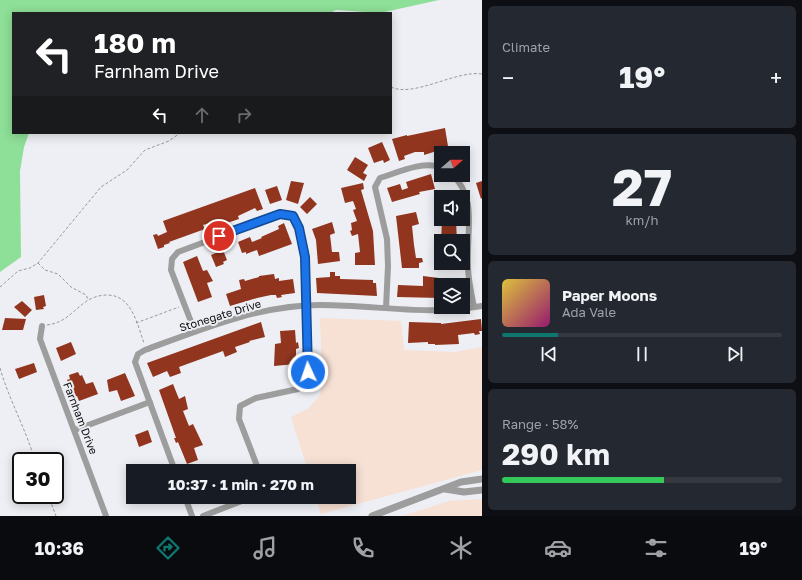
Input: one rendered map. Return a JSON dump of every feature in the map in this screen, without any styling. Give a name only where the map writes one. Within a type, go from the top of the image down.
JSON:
[{"type":"street","points":[[386,308],[388,266],[387,239],[375,187],[380,178],[431,164],[434,165]]},
{"type":"street","points":[[458,182],[464,189],[469,202],[468,264],[474,307]]},
{"type":"street","points":[[195,332],[171,270],[172,259],[178,252],[280,214],[293,216],[299,228],[305,257],[307,382],[298,388],[256,398],[240,406],[239,419],[256,464]]},
{"type":"street","name":"Stonegate Drive","points":[[146,349],[246,315],[269,310],[321,305],[386,308],[426,312],[482,306]]},
{"type":"street","name":"Farnham Drive","points":[[42,326],[40,339],[106,516]]},
{"type":"street","points":[[146,349],[138,354],[135,362],[172,464]]},
{"type":"street","points":[[75,430],[150,402]]},
{"type":"street","points":[[372,516],[461,482],[482,479]]},
{"type":"street","points":[[445,489],[464,492],[482,490]]},
{"type":"street","points":[[188,504],[192,516]]},
{"type":"street","points":[[203,516],[234,504]]},
{"type":"path","points":[[392,87],[404,90],[466,74],[482,74]]},
{"type":"path","points":[[0,287],[18,271],[30,268],[38,263],[101,187],[127,170],[145,150],[169,141],[179,134]]},
{"type":"path","points":[[38,263],[45,270],[58,274],[74,290],[86,295],[88,300]]},
{"type":"path","points":[[42,326],[55,324],[66,319],[88,300],[103,295],[116,296],[129,306],[146,349]]},
{"type":"path","points":[[136,323],[185,305]]},
{"type":"path","points":[[0,368],[10,400],[32,452]]},
{"type":"path","points":[[51,504],[56,516]]},
{"type":"shaded area","points":[[320,318],[401,321],[404,350],[455,352],[482,347],[482,470],[321,514],[318,504],[356,504],[356,464],[306,464],[291,417],[309,408],[320,395],[322,377]]},
{"type":"shaded area","points":[[482,499],[482,516],[403,516],[449,501]]},
{"type":"green space","points":[[0,0],[439,0],[385,12],[336,10],[332,12],[12,12],[12,134],[29,134],[24,147],[20,171],[21,257],[0,272]]},
{"type":"building","points":[[445,128],[448,146],[434,146],[434,152],[424,155],[424,152],[415,152],[404,156],[405,159],[399,161],[392,139]]},
{"type":"building","points":[[382,142],[390,160],[384,163],[383,160],[374,163],[368,148]]},
{"type":"building","points":[[355,157],[368,165],[363,173],[367,175],[364,181],[347,170]]},
{"type":"building","points":[[431,174],[435,189],[419,192],[420,194],[392,202],[387,188],[400,184],[402,190],[408,188],[406,182]]},
{"type":"building","points":[[291,181],[304,183],[298,204],[286,200]]},
{"type":"building","points":[[482,181],[482,198],[481,199],[476,183]]},
{"type":"building","points":[[363,183],[364,189],[361,190],[373,231],[375,265],[355,265],[355,253],[360,252],[358,234],[352,236],[350,231],[352,230],[351,223],[357,221],[353,210],[356,209],[353,201],[345,203],[341,188]]},
{"type":"building","points":[[277,186],[282,200],[270,204],[265,190]]},
{"type":"building","points":[[255,188],[263,209],[257,211],[255,208],[238,216],[239,219],[224,224],[223,221],[203,225],[205,229],[169,242],[170,243],[164,245],[164,247],[158,249],[153,235],[157,234],[158,236],[167,232],[163,221]]},
{"type":"building","points":[[310,197],[317,204],[307,214],[300,207]]},
{"type":"building","points":[[416,212],[419,224],[412,226],[414,245],[416,258],[422,258],[423,262],[419,263],[419,268],[402,268],[396,216]]},
{"type":"building","points":[[332,222],[335,233],[330,235],[332,252],[339,252],[340,261],[318,264],[316,240],[312,229]]},
{"type":"building","points":[[284,223],[292,244],[259,256],[257,250],[246,254],[246,252],[242,253],[238,242],[250,237],[252,242],[262,238],[261,237],[279,229],[278,226]]},
{"type":"building","points":[[442,226],[456,226],[457,234],[441,234]]},
{"type":"building","points":[[223,250],[227,260],[223,262],[224,264],[216,267],[211,255]]},
{"type":"building","points":[[197,256],[203,271],[207,270],[213,281],[207,283],[212,297],[198,302],[183,262]]},
{"type":"building","points":[[330,272],[335,272],[335,276],[340,276],[340,279],[373,280],[373,283],[376,283],[377,296],[317,293],[316,278],[330,277]]},
{"type":"building","points":[[274,274],[275,279],[279,278],[279,281],[293,279],[295,293],[281,295],[282,297],[277,298],[276,295],[271,295],[230,306],[226,294],[241,289],[239,280],[244,279],[245,281],[259,276]]},
{"type":"building","points":[[423,276],[439,278],[434,278],[434,298],[397,297],[398,285],[423,286]]},
{"type":"building","points":[[44,295],[46,306],[43,307],[44,309],[36,310],[34,297]]},
{"type":"building","points":[[22,301],[32,310],[25,317],[14,307]]},
{"type":"building","points":[[5,318],[26,319],[23,330],[2,330]]},
{"type":"building","points":[[481,319],[482,331],[479,331],[480,334],[475,335],[474,333],[458,335],[459,344],[435,345],[428,344],[428,342],[408,343],[409,322],[441,324]]},
{"type":"building","points":[[261,322],[265,337],[249,341],[250,342],[235,347],[237,352],[225,357],[223,351],[179,367],[181,373],[170,377],[167,371],[153,377],[147,363]]},
{"type":"building","points":[[295,330],[296,343],[298,342],[299,348],[296,349],[296,364],[274,366],[275,344],[281,343],[280,331]]},
{"type":"building","points":[[71,342],[76,354],[61,361],[56,348]]},
{"type":"building","points":[[34,363],[37,372],[19,379],[15,369]]},
{"type":"building","points":[[78,372],[80,376],[82,375],[86,384],[93,382],[98,394],[79,401],[77,396],[74,397],[67,380],[70,379],[69,375]]},
{"type":"building","points":[[125,373],[135,396],[121,401],[117,390],[109,392],[107,380]]},
{"type":"building","points":[[173,384],[179,399],[185,396],[188,409],[183,411],[189,426],[193,424],[203,445],[194,448],[198,460],[187,464],[178,442],[176,443],[174,438],[176,438],[159,390]]},
{"type":"building","points":[[148,430],[152,442],[139,447],[135,435]]},
{"type":"route","points":[[219,236],[280,214],[293,216],[299,228],[305,257],[305,306],[308,372]]}]
